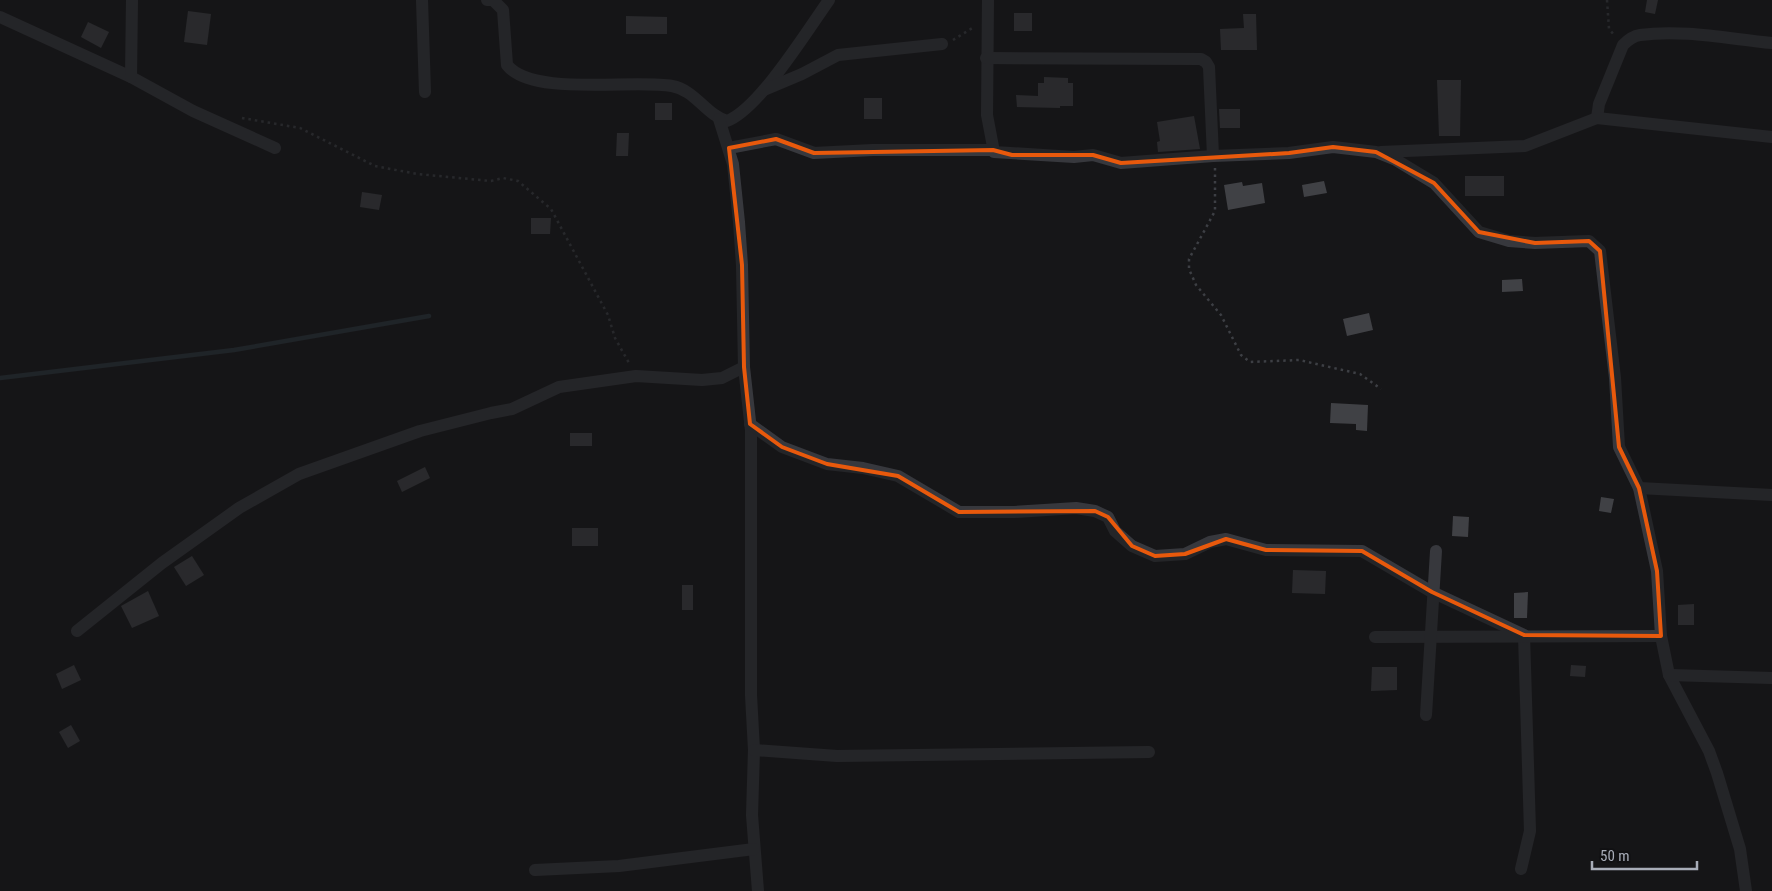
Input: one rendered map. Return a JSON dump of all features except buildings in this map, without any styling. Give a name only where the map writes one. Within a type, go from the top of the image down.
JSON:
[{"type":"street","points":[[131,77],[132,0]]},
{"type":"street","points":[[422,0],[425,92]]},
{"type":"street","points":[[487,0],[495,0],[503,10],[507,65],[521,76],[552,84],[674,86],[693,96],[720,119],[727,121],[737,118],[746,111],[764,90],[829,0]]},
{"type":"street","points":[[988,0],[987,115],[993,150]]},
{"type":"street","points":[[0,17],[131,77],[193,111],[275,148]]},
{"type":"street","points":[[1597,118],[1600,104],[1623,44],[1639,35],[1688,35],[1772,43]]},
{"type":"street","points":[[764,90],[802,74],[838,55],[942,44]]},
{"type":"street","points":[[986,58],[1201,60],[1206,62],[1209,67],[1213,156]]},
{"type":"street","points":[[729,148],[776,139],[814,153],[873,150],[993,150],[997,153],[1012,155],[1074,157],[1093,155],[1121,163],[1213,156],[1290,153],[1333,147],[1376,152],[1525,146],[1597,118],[1772,137]]},
{"type":"street","points":[[720,119],[733,164],[742,265],[744,367],[750,424],[751,695],[754,750],[752,815],[758,891]]},
{"type":"street","points":[[1376,152],[1396,160],[1434,183],[1479,232],[1509,241],[1536,243],[1589,241],[1600,251],[1615,378],[1619,448],[1639,488],[1657,571],[1662,636],[1669,675],[1709,752],[1717,773],[1740,849],[1746,891]]},
{"type":"street","points":[[77,631],[162,563],[208,530],[240,508],[299,474],[420,432],[512,409],[559,387],[636,376],[702,380],[722,378],[744,367]]},
{"type":"street","points":[[750,424],[782,446],[828,464],[863,468],[898,476],[960,512],[1014,512],[1076,508],[1095,511],[1108,517],[1115,530],[1132,546],[1155,556],[1185,554],[1210,542],[1226,539],[1266,550],[1362,551],[1432,592],[1524,636]]},
{"type":"street","points":[[1639,488],[1772,495]]},
{"type":"street","points":[[1426,715],[1429,638],[1436,551]]},
{"type":"street","points":[[1521,869],[1530,831],[1524,636]]},
{"type":"street","points":[[1375,637],[1662,636]]},
{"type":"street","points":[[1669,675],[1772,678]]},
{"type":"street","points":[[754,750],[837,756],[1150,752]]},
{"type":"street","points":[[535,870],[619,866],[754,849]]},
{"type":"path","points":[[1607,0],[1609,29],[1623,44]]},
{"type":"path","points":[[942,44],[960,37],[988,17]]},
{"type":"path","points":[[236,116],[300,128],[375,166],[417,174],[490,181],[503,178],[518,181],[551,209],[608,316],[615,338],[636,376]]},
{"type":"path","points":[[1213,156],[1217,178],[1215,211],[1189,259],[1189,269],[1196,285],[1221,315],[1240,355],[1250,362],[1299,360],[1360,374],[1381,389]]},
{"type":"highlighted area","points":[[776,139],[814,153],[993,150],[1012,155],[1093,155],[1121,163],[1289,153],[1333,147],[1376,152],[1434,183],[1479,232],[1535,243],[1589,241],[1600,251],[1619,447],[1639,488],[1657,571],[1661,636],[1524,635],[1432,592],[1362,551],[1266,550],[1226,539],[1185,554],[1155,556],[1132,546],[1108,517],[1095,511],[959,512],[898,476],[827,464],[782,447],[750,424],[744,367],[742,265],[729,148]]},
{"type":"waterway","points":[[0,378],[234,350],[429,316]]}]
